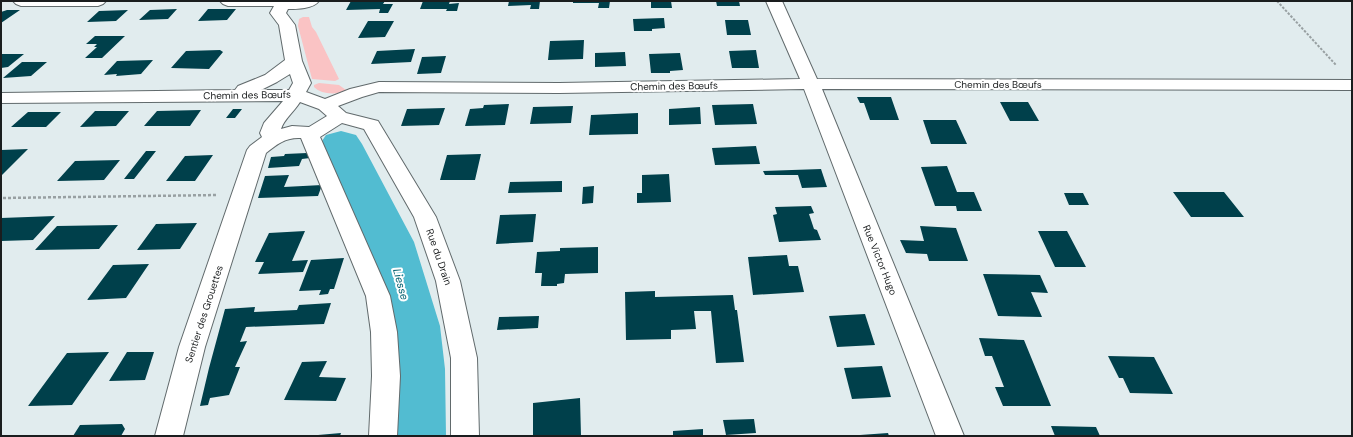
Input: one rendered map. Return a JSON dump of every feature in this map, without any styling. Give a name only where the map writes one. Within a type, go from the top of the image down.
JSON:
[{"type":"street","points":[[21,1],[98,1]]},
{"type":"street","points":[[228,1],[302,4],[312,1]]},
{"type":"street","points":[[287,25],[312,1]]},
{"type":"street","name":"Rue Victor Hugo","points":[[774,1],[811,84],[950,436]]},
{"type":"street","points":[[273,138],[270,133],[273,123],[288,108],[302,83],[294,61],[287,25],[278,13],[278,2]]},
{"type":"street","points":[[233,95],[273,79],[281,74],[294,61]]},
{"type":"street","name":"Chemin des Bœufs","points":[[1,98],[296,95],[332,111],[356,92],[379,87],[559,88],[811,84],[1352,85]]},
{"type":"street","points":[[332,111],[321,129],[308,134],[378,296],[384,332],[386,376],[383,436]]},
{"type":"street","name":"Rue du Drain","points":[[332,111],[371,125],[425,218],[448,281],[464,358],[465,436]]},
{"type":"street","name":"Sentier des Grouettes","points":[[169,436],[192,347],[257,150],[273,138],[292,132],[308,134]]},
{"type":"path","points":[[1277,1],[1338,67]]},
{"type":"path","points":[[3,198],[242,194]]},
{"type":"shaded area","points":[[309,17],[312,27],[316,32],[339,79],[335,81],[312,79],[298,26],[299,19]]},
{"type":"shaded area","points":[[319,83],[339,85],[346,90],[339,93],[321,92],[314,87],[314,85]]},
{"type":"building","points":[[351,1],[385,1],[383,4],[393,4],[388,13],[379,13],[380,9],[346,10]]},
{"type":"building","points":[[423,1],[450,1],[449,4],[459,3],[457,11],[446,11],[447,9],[420,9]]},
{"type":"building","points":[[509,1],[540,1],[539,9],[530,9],[531,5],[508,6]]},
{"type":"building","points":[[573,1],[610,1],[609,8],[598,8],[599,3],[573,3]]},
{"type":"building","points":[[651,1],[671,1],[672,8],[651,8]]},
{"type":"building","points":[[716,1],[739,1],[740,6],[717,6]]},
{"type":"building","points":[[177,9],[168,19],[139,20],[150,10]]},
{"type":"building","points":[[208,9],[236,9],[227,20],[198,21]]},
{"type":"building","points":[[7,10],[20,10],[1,23],[1,12]]},
{"type":"building","points":[[128,10],[116,21],[87,22],[99,11]]},
{"type":"building","points":[[664,18],[665,28],[652,29],[652,31],[634,31],[633,19]]},
{"type":"building","points":[[725,20],[748,20],[751,35],[727,35]]},
{"type":"building","points":[[368,21],[394,21],[385,37],[358,38]]},
{"type":"building","points":[[95,36],[125,36],[102,58],[85,58],[97,47],[94,47],[97,44],[86,44]]},
{"type":"building","points":[[584,40],[583,59],[548,60],[550,41]]},
{"type":"building","points":[[415,49],[411,62],[371,64],[377,51]]},
{"type":"building","points":[[220,50],[223,52],[209,69],[171,68],[186,51]]},
{"type":"building","points":[[756,50],[759,68],[732,68],[729,51]]},
{"type":"building","points":[[625,52],[626,66],[595,67],[595,53]]},
{"type":"building","points":[[680,53],[683,70],[670,71],[670,73],[651,73],[649,54]]},
{"type":"building","points":[[1,54],[24,54],[8,67],[1,68]]},
{"type":"building","points":[[446,56],[441,73],[417,74],[422,57]]},
{"type":"building","points":[[153,60],[141,74],[116,76],[117,74],[104,75],[117,61]]},
{"type":"building","points":[[22,62],[47,62],[31,76],[3,78]]},
{"type":"building","points":[[857,97],[891,97],[899,120],[870,120],[864,103],[860,103]]},
{"type":"building","points":[[1000,102],[1028,102],[1039,121],[1010,121]]},
{"type":"building","points":[[509,104],[505,125],[465,126],[470,109],[483,108],[484,105]]},
{"type":"building","points":[[753,104],[757,124],[715,125],[712,105]]},
{"type":"building","points":[[573,106],[571,123],[530,124],[533,107]]},
{"type":"building","points":[[700,107],[701,124],[669,125],[669,109]]},
{"type":"building","points":[[445,108],[439,125],[401,126],[407,109]]},
{"type":"building","points":[[233,109],[242,109],[235,118],[226,118]]},
{"type":"building","points":[[201,110],[190,126],[144,126],[157,111]]},
{"type":"building","points":[[95,111],[129,111],[116,126],[80,127]]},
{"type":"building","points":[[28,112],[61,112],[46,127],[11,127]]},
{"type":"building","points":[[638,113],[638,134],[589,135],[591,115]]},
{"type":"building","points":[[923,120],[956,120],[967,144],[931,144]]},
{"type":"building","points":[[756,146],[760,164],[715,165],[712,148]]},
{"type":"building","points":[[28,149],[2,175],[1,175],[1,150]]},
{"type":"building","points":[[146,151],[156,151],[134,179],[124,179]]},
{"type":"building","points":[[307,153],[310,158],[302,159],[299,166],[268,168],[271,157],[284,156],[285,154]]},
{"type":"building","points":[[481,154],[475,180],[440,180],[447,155]]},
{"type":"building","points":[[213,155],[195,181],[166,181],[185,156]]},
{"type":"building","points":[[120,160],[104,180],[57,181],[75,161]]},
{"type":"building","points":[[947,166],[957,192],[974,192],[982,211],[957,211],[956,206],[935,206],[921,167]]},
{"type":"building","points":[[821,169],[827,187],[802,188],[798,175],[765,175],[763,171]]},
{"type":"building","points":[[669,174],[671,202],[637,203],[637,193],[642,193],[642,175]]},
{"type":"building","points":[[289,175],[284,187],[322,185],[318,196],[258,198],[265,176]]},
{"type":"building","points":[[562,181],[562,192],[508,193],[510,182]]},
{"type":"building","points":[[594,186],[593,203],[582,204],[583,187]]},
{"type":"building","points":[[1173,192],[1224,192],[1244,217],[1191,217]]},
{"type":"building","points":[[1064,193],[1083,193],[1089,205],[1069,205]]},
{"type":"building","points":[[811,206],[814,213],[809,214],[814,229],[817,230],[821,240],[779,242],[773,215],[777,214],[775,207]]},
{"type":"building","points":[[536,214],[533,242],[496,244],[500,215]]},
{"type":"building","points":[[55,216],[33,240],[1,241],[1,218]]},
{"type":"building","points":[[197,223],[180,249],[137,250],[156,224]]},
{"type":"building","points":[[118,225],[99,249],[35,250],[57,226]]},
{"type":"building","points":[[920,226],[956,228],[968,261],[929,261],[927,254],[906,253],[900,240],[924,241]]},
{"type":"building","points":[[305,231],[292,261],[308,260],[303,272],[258,274],[264,262],[255,262],[269,233]]},
{"type":"building","points":[[1038,231],[1067,231],[1086,267],[1055,267]]},
{"type":"building","points":[[598,247],[598,273],[565,274],[564,283],[557,284],[557,286],[541,286],[542,273],[535,273],[537,252],[560,251],[560,248]]},
{"type":"building","points":[[787,255],[789,266],[798,266],[804,292],[753,295],[748,257]]},
{"type":"building","points":[[344,258],[334,289],[330,289],[328,294],[319,295],[321,290],[299,291],[311,260]]},
{"type":"building","points":[[149,264],[126,298],[87,300],[113,265]]},
{"type":"building","points":[[983,274],[1040,275],[1048,293],[1031,292],[1042,317],[998,316]]},
{"type":"building","points":[[655,291],[655,297],[733,295],[735,310],[737,310],[744,362],[716,363],[711,311],[694,311],[696,329],[671,330],[671,339],[626,340],[625,292]]},
{"type":"building","points":[[331,303],[324,324],[246,327],[240,342],[247,341],[235,367],[240,367],[229,395],[210,398],[208,405],[200,406],[225,309],[255,307],[254,312],[297,310],[299,305]]},
{"type":"building","points":[[865,314],[875,345],[837,347],[829,316]]},
{"type":"building","points":[[539,316],[538,328],[497,330],[499,317]]},
{"type":"building","points":[[979,338],[1024,340],[1051,406],[1003,406],[995,387],[1004,387],[992,356],[985,356]]},
{"type":"building","points":[[109,352],[72,405],[28,406],[67,353]]},
{"type":"building","points":[[127,352],[154,352],[145,380],[109,381]]},
{"type":"building","points":[[1108,356],[1154,357],[1173,394],[1130,393],[1123,378],[1119,378]]},
{"type":"building","points":[[327,361],[319,377],[346,378],[336,401],[284,400],[302,362]]},
{"type":"building","points":[[882,366],[891,397],[852,399],[844,368]]},
{"type":"building","points":[[580,398],[581,436],[533,436],[533,403]]},
{"type":"building","points":[[754,419],[756,433],[726,435],[723,420]]},
{"type":"building","points":[[122,424],[125,429],[121,436],[73,436],[80,425]]},
{"type":"building","points":[[1051,426],[1096,427],[1100,436],[1055,436]]},
{"type":"building","points":[[703,429],[703,436],[673,436],[673,431]]},
{"type":"building","points":[[341,433],[340,436],[318,436],[318,435]]},
{"type":"building","points":[[888,433],[889,436],[860,436],[860,435]]},
{"type":"waterway","name":"Liesse","points":[[341,144],[389,242],[412,326],[416,369],[414,436]]}]
